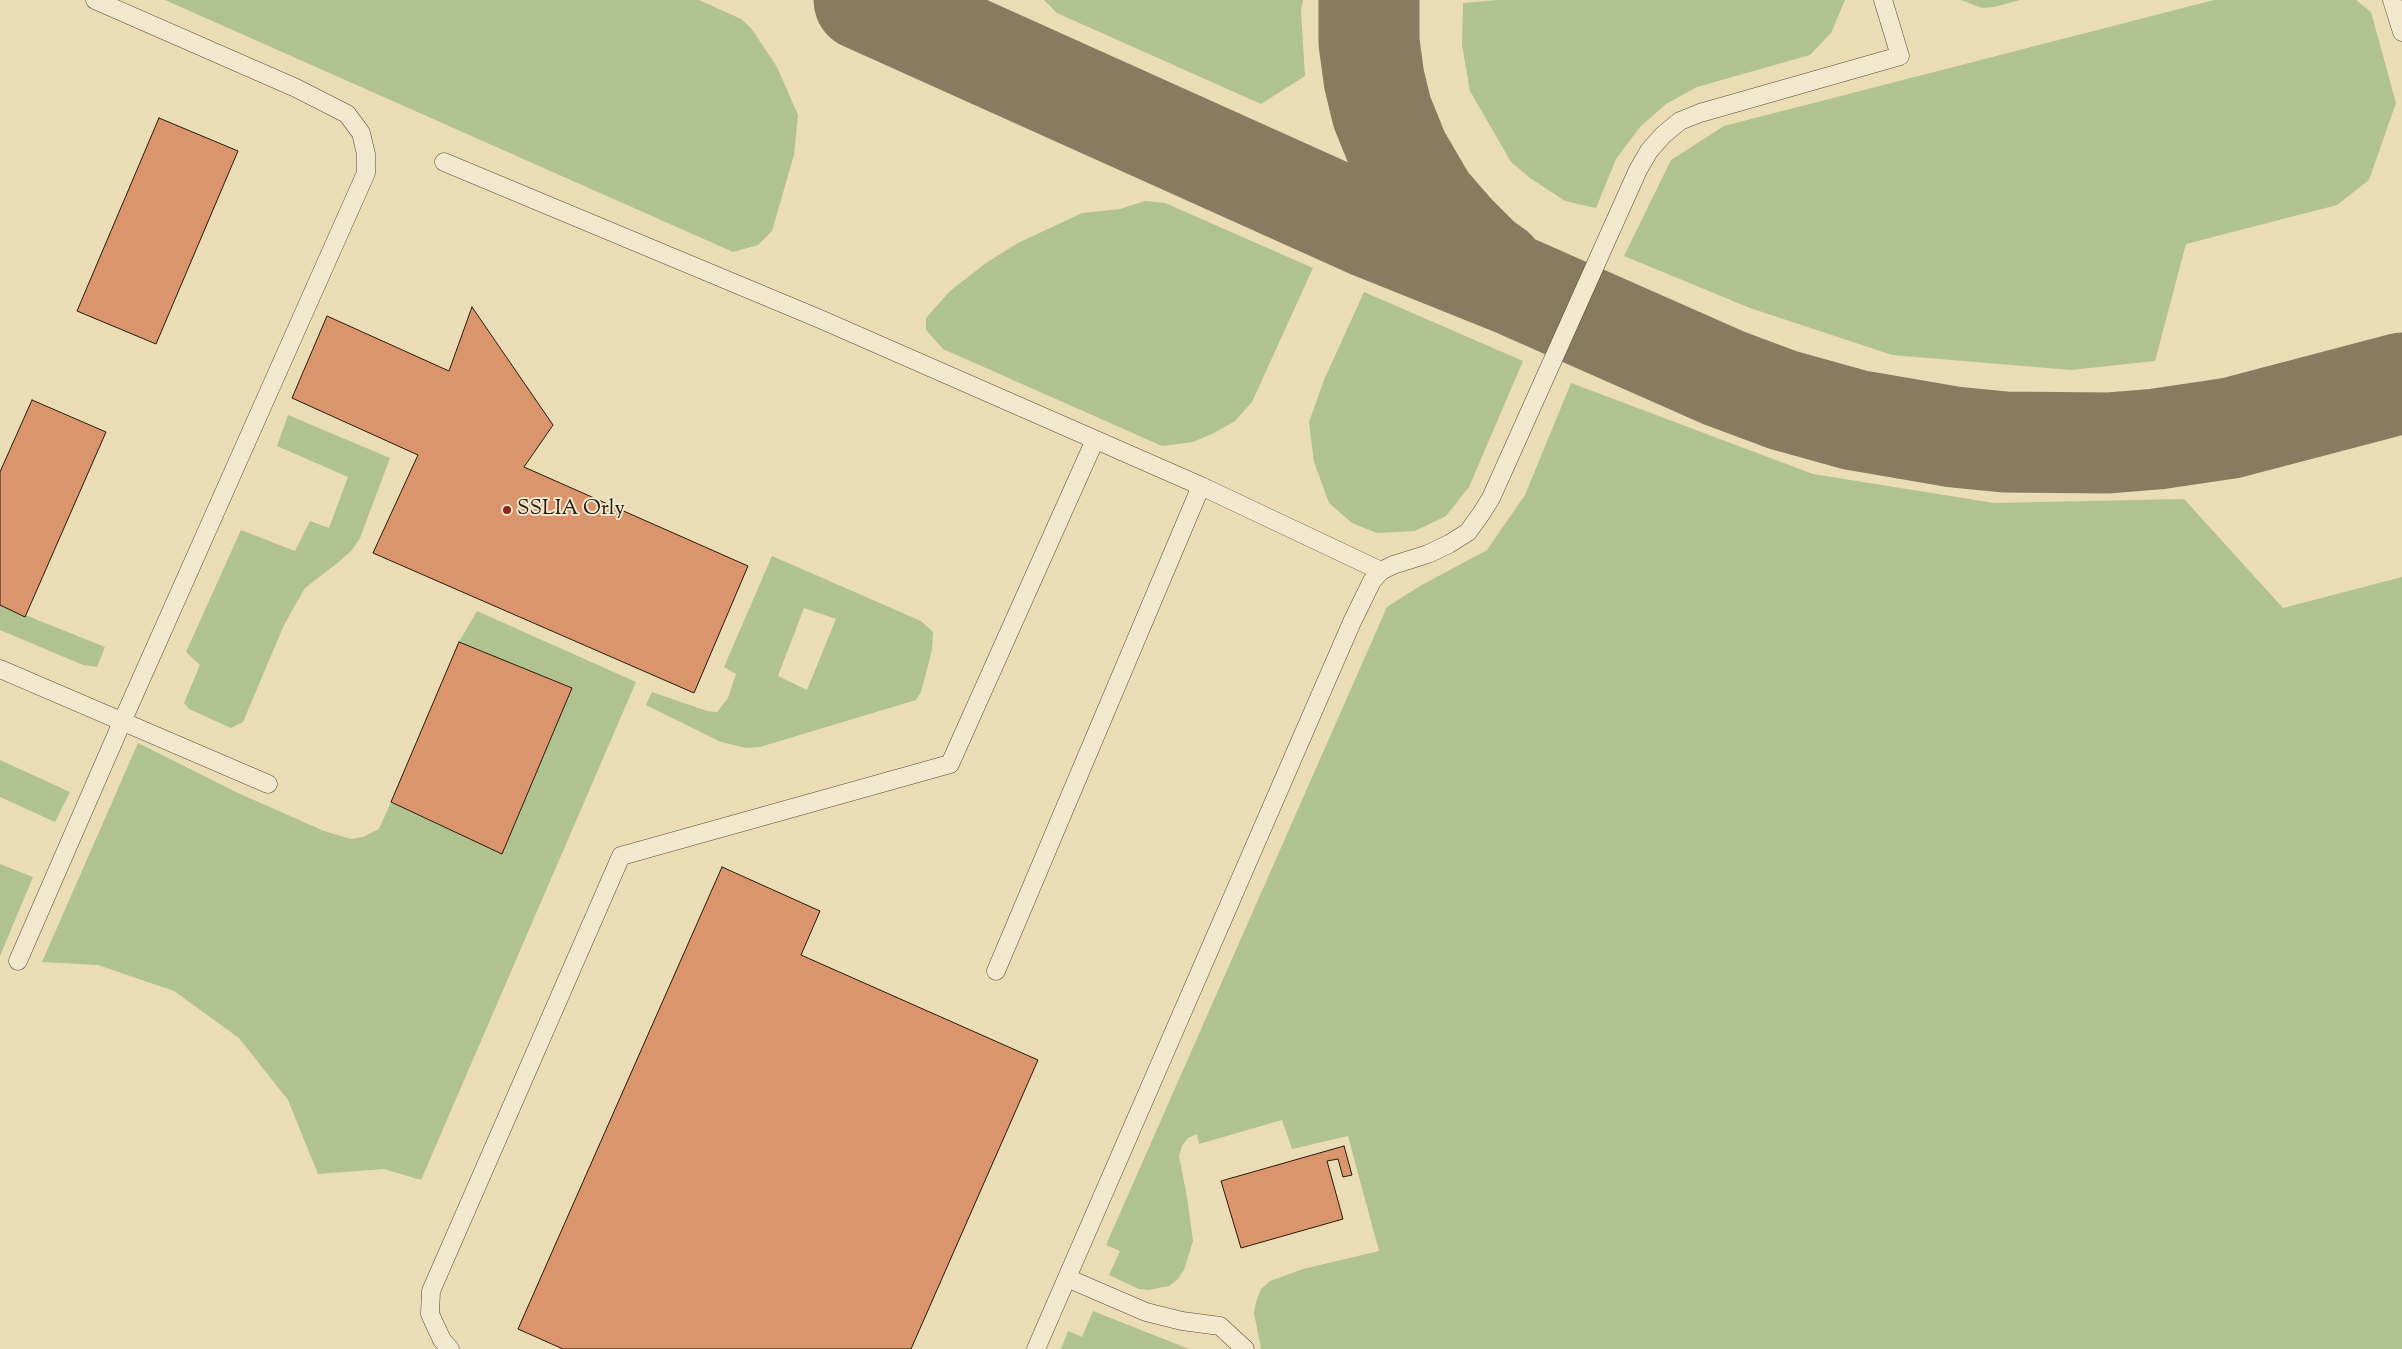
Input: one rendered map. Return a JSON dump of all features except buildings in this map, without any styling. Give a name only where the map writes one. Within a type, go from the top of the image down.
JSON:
[{"type":"lane","points":[[18,961],[366,173],[366,154],[361,133],[347,114],[296,88],[95,0]]},
{"type":"lane","points":[[1036,1349],[1352,622],[1372,581],[1381,571],[1449,544],[1468,532],[1481,514],[1491,498],[1638,170],[1663,134],[1680,121],[1700,113],[1900,56],[1883,0]]},
{"type":"lane","points":[[2392,0],[2402,32]]},
{"type":"lane","points":[[444,162],[820,319],[1201,486],[1381,571]]},
{"type":"lane","points":[[450,1349],[442,1340],[430,1314],[431,1291],[622,856],[950,764],[1095,440]]},
{"type":"lane","points":[[996,971],[1201,486]]},
{"type":"lane","points":[[0,669],[268,784]]},
{"type":"lane","points":[[1067,1278],[1146,1312],[1182,1321],[1220,1326],[1245,1349]]},
{"type":"green space","points":[[165,0],[699,0],[741,19],[751,28],[777,67],[798,115],[794,155],[772,231],[758,245],[733,252]]},
{"type":"green space","points":[[1044,0],[1303,0],[1301,11],[1305,76],[1261,104],[1057,13]]},
{"type":"green space","points":[[1497,0],[1845,0],[1831,33],[1810,55],[1697,87],[1666,104],[1640,127],[1616,159],[1596,208],[1565,201],[1530,178],[1511,162],[1470,91],[1462,45],[1463,3]]},
{"type":"green space","points":[[1961,0],[2020,0],[1982,8]]},
{"type":"green space","points":[[2214,0],[2356,0],[2371,12],[2396,103],[2369,180],[2337,205],[2186,244],[2155,361],[2071,370],[1892,355],[1750,308],[1624,256],[1671,160],[1724,126]]},
{"type":"green space","points":[[1145,201],[1165,203],[1313,268],[1252,402],[1235,421],[1193,442],[1162,446],[943,349],[926,330],[926,318],[950,291],[986,263],[1018,243],[1082,213],[1120,209]]},
{"type":"green space","points":[[1364,292],[1523,361],[1469,487],[1446,516],[1415,531],[1377,533],[1352,523],[1329,503],[1314,462],[1309,422],[1324,380]]},
{"type":"green space","points":[[1571,383],[1813,474],[1994,503],[2184,499],[2283,608],[2402,577],[2402,1349],[1261,1349],[1254,1313],[1261,1289],[1270,1281],[1303,1269],[1379,1251],[1348,1136],[1292,1149],[1282,1120],[1199,1144],[1197,1134],[1188,1138],[1182,1146],[1179,1156],[1193,1241],[1184,1270],[1177,1280],[1169,1286],[1148,1290],[1139,1289],[1109,1275],[1120,1251],[1106,1245],[1387,607],[1420,586],[1487,550],[1525,495]]},
{"type":"green space","points":[[288,415],[390,458],[360,538],[352,550],[340,561],[305,588],[284,625],[243,722],[231,728],[189,709],[184,703],[200,665],[186,652],[241,530],[295,551],[310,521],[329,528],[348,477],[277,446]]},
{"type":"green space","points":[[772,556],[921,621],[933,632],[932,650],[921,692],[916,700],[760,747],[746,748],[721,742],[646,705],[652,692],[707,711],[717,712],[728,698],[736,674],[724,667]],"holes":[[[804,608],[836,619],[807,690],[778,676]]]},
{"type":"green space","points":[[0,605],[105,647],[97,667],[83,665],[0,630]]},
{"type":"green space","points":[[477,611],[636,682],[421,1180],[384,1169],[318,1174],[288,1100],[239,1038],[174,991],[98,965],[42,962],[138,743],[236,792],[324,831],[351,839],[363,837],[379,829],[391,802],[502,854],[570,693],[459,642]]},
{"type":"green space","points":[[0,760],[70,792],[55,822],[0,797]]},
{"type":"green space","points":[[0,864],[33,877],[0,956]]},
{"type":"green space","points":[[1093,1311],[1189,1349],[1061,1349],[1068,1331],[1082,1337]]},
{"type":"taxiway","points":[[864,0],[1371,228],[1518,287],[1724,378],[1783,400],[1855,420],[1954,437],[2005,442],[2108,443],[2157,439],[2231,428],[2402,383]]},
{"type":"taxiway","points":[[1369,0],[1369,42],[1374,79],[1382,112],[1399,154],[1427,202],[1454,233],[1481,260],[1495,270]]},
{"type":"place","name":"SSLIA Orly","points":[[507,510]]}]
